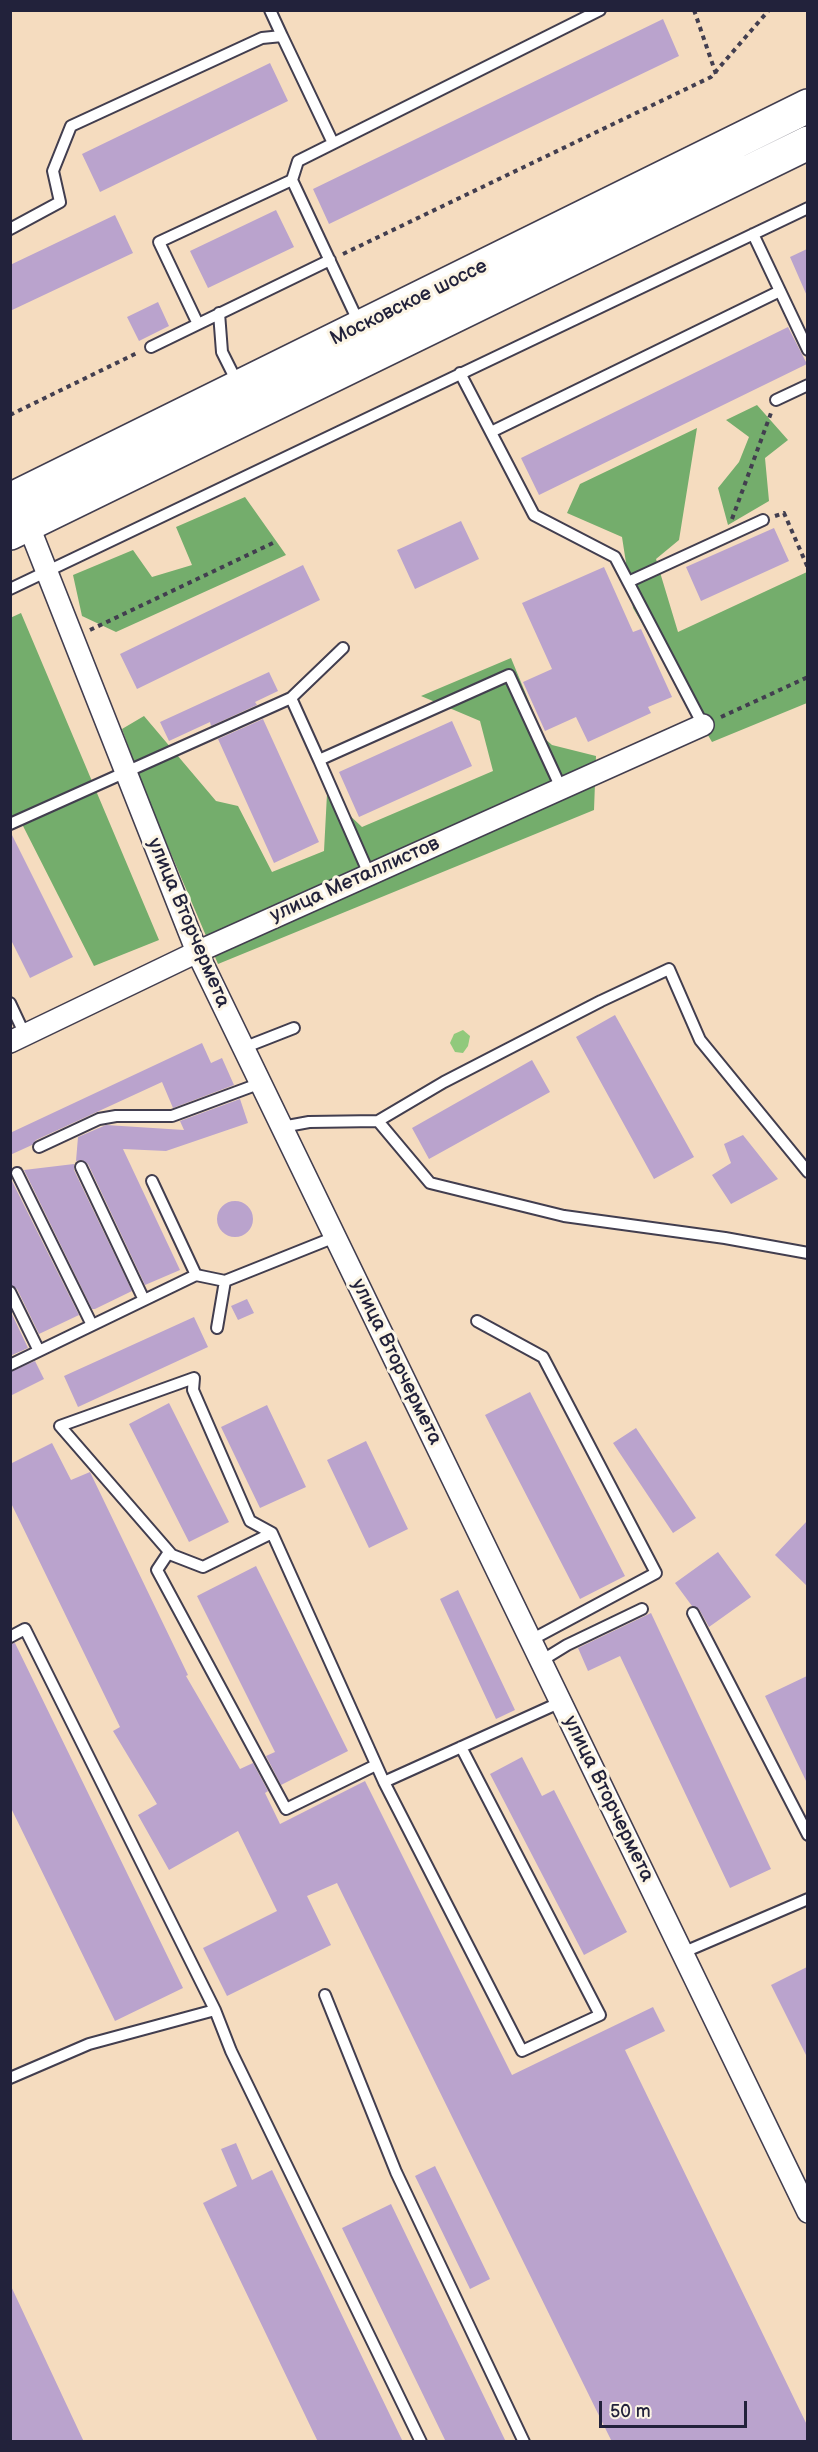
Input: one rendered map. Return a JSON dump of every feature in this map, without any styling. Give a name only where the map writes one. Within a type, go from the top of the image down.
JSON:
[{"type":"main road","name":"Московское шоссе","points":[[17,514],[239,387],[807,106]]},
{"type":"main road","name":"Московское шоссе","points":[[17,514],[807,143]]},
{"type":"street","name":"улица Вторчермета","points":[[17,514],[47,571],[197,952],[807,2212]]},
{"type":"street","name":"улица Металлистов","points":[[18,1038],[197,952],[703,725]]},
{"type":"lane","points":[[270,10],[333,143]]},
{"type":"lane","points":[[361,327],[292,180],[298,162],[600,10]]},
{"type":"lane","points":[[10,229],[60,202],[53,171],[71,126],[262,38],[282,36]]},
{"type":"lane","points":[[198,324],[159,242],[292,180]]},
{"type":"lane","points":[[10,589],[807,208]]},
{"type":"lane","points":[[753,234],[807,350]]},
{"type":"lane","points":[[151,346],[330,260]]},
{"type":"lane","points":[[491,432],[780,291]]},
{"type":"lane","points":[[219,314],[222,352],[239,387]]},
{"type":"lane","points":[[797,327],[807,322]]},
{"type":"lane","points":[[460,373],[534,515],[615,558],[703,725]]},
{"type":"lane","points":[[776,400],[807,385]]},
{"type":"lane","points":[[628,582],[763,520]]},
{"type":"lane","points":[[10,824],[127,774],[291,698],[343,648]]},
{"type":"lane","points":[[319,760],[509,675],[561,788]]},
{"type":"lane","points":[[291,698],[369,874]]},
{"type":"lane","points":[[282,1127],[309,1122],[378,1121],[444,1082],[601,1001],[669,969],[700,1040],[807,1172]]},
{"type":"lane","points":[[10,1003],[18,1038]]},
{"type":"lane","points":[[243,1048],[294,1028]]},
{"type":"lane","points":[[39,1147],[99,1119],[117,1116],[172,1116],[261,1083]]},
{"type":"lane","points":[[378,1121],[430,1183],[564,1216],[725,1238],[807,1253]]},
{"type":"lane","points":[[81,1167],[144,1300]]},
{"type":"lane","points":[[17,1173],[92,1325]]},
{"type":"lane","points":[[152,1181],[196,1275]]},
{"type":"lane","points":[[10,1365],[196,1275],[225,1281],[335,1237]]},
{"type":"lane","points":[[217,1328],[225,1281]]},
{"type":"lane","points":[[10,1292],[39,1351]]},
{"type":"lane","points":[[477,1321],[543,1357],[656,1573],[531,1640]]},
{"type":"lane","points":[[272,1533],[203,1567],[169,1552],[60,1426],[194,1378],[193,1390],[249,1521],[272,1533],[384,1782],[522,2051],[600,2015],[461,1747]]},
{"type":"lane","points":[[169,1552],[157,1570],[286,1809],[376,1765]]},
{"type":"lane","points":[[541,1662],[567,1644],[642,1609]]},
{"type":"lane","points":[[693,1613],[807,1836]]},
{"type":"lane","points":[[10,1636],[25,1629],[214,2010],[231,2051],[421,2442]]},
{"type":"lane","points":[[384,1782],[561,1702]]},
{"type":"lane","points":[[682,1953],[807,1899]]},
{"type":"lane","points":[[325,1995],[396,2172],[524,2442]]},
{"type":"lane","points":[[10,2078],[89,2044],[214,2010]]},
{"type":"path","points":[[694,10],[716,74]]},
{"type":"path","points":[[330,260],[716,74],[770,10]]},
{"type":"path","points":[[10,415],[151,346]]},
{"type":"path","points":[[726,536],[776,400]]},
{"type":"path","points":[[763,520],[784,513],[807,568]]},
{"type":"path","points":[[73,638],[275,542]]},
{"type":"path","points":[[703,725],[807,677]]},
{"type":"green space","points":[[757,405],[788,440],[765,458],[769,501],[728,525],[718,488],[739,462],[749,437],[726,420]]},
{"type":"green space","points":[[697,428],[679,540],[656,559],[678,632],[807,572],[807,703],[712,742],[633,608],[622,537],[567,513],[580,484]]},
{"type":"green space","points":[[245,497],[286,555],[116,632],[82,616],[73,575],[133,550],[152,577],[192,565],[176,527]]},
{"type":"green space","points":[[21,613],[159,940],[94,966],[22,824],[11,828],[10,618]]},
{"type":"green space","points":[[511,658],[544,738],[552,745],[596,756],[594,810],[218,964],[146,795],[122,729],[144,716],[216,801],[238,806],[272,872],[324,851],[327,794],[362,827],[493,771],[480,721],[421,696]]},
{"type":"green space","points":[[463,1030],[470,1036],[468,1046],[463,1053],[455,1052],[450,1043],[454,1034]]},
{"type":"building","points":[[663,19],[679,56],[329,224],[313,189]]},
{"type":"building","points":[[270,63],[288,101],[100,192],[82,154]]},
{"type":"building","points":[[276,210],[294,247],[208,288],[190,251]]},
{"type":"building","points":[[115,215],[133,253],[10,311],[10,265]]},
{"type":"building","points":[[807,249],[807,296],[790,257]]},
{"type":"building","points":[[158,302],[169,326],[139,341],[127,317]]},
{"type":"building","points":[[788,327],[807,364],[539,495],[521,458]]},
{"type":"building","points":[[461,521],[479,559],[415,589],[397,550]]},
{"type":"building","points":[[774,528],[789,561],[701,601],[686,567]]},
{"type":"building","points":[[303,565],[320,600],[137,689],[120,654]]},
{"type":"building","points":[[604,567],[633,632],[641,629],[672,697],[648,707],[651,713],[588,742],[576,717],[545,731],[523,682],[552,669],[522,603]]},
{"type":"building","points":[[269,672],[278,691],[255,702],[257,705],[211,726],[210,722],[169,741],[160,722]]},
{"type":"building","points":[[263,719],[319,842],[274,863],[218,739]]},
{"type":"building","points":[[452,721],[472,766],[359,817],[339,772]]},
{"type":"building","points":[[10,831],[73,957],[30,978],[10,938]]},
{"type":"building","points":[[615,1015],[694,1157],[654,1179],[576,1037]]},
{"type":"building","points":[[202,1043],[211,1063],[222,1058],[234,1085],[173,1108],[162,1082],[36,1140],[32,1145],[10,1155],[10,1133]]},
{"type":"building","points":[[532,1060],[550,1092],[429,1159],[412,1128]]},
{"type":"building","points":[[240,1099],[248,1123],[166,1151],[123,1149],[180,1270],[145,1285],[88,1164],[82,1160],[76,1161],[78,1137],[106,1125],[184,1130],[180,1121]]},
{"type":"building","points":[[743,1135],[778,1179],[731,1204],[712,1175],[731,1163],[724,1144]]},
{"type":"building","points":[[74,1164],[74,1170],[132,1291],[95,1309],[92,1309],[24,1170]]},
{"type":"building","points":[[10,1177],[79,1315],[39,1334],[17,1289],[10,1285]]},
{"type":"building","points":[[235,1201],[248,1206],[253,1219],[248,1232],[235,1237],[222,1232],[217,1219],[222,1206]]},
{"type":"building","points":[[247,1299],[254,1313],[238,1320],[231,1306]]},
{"type":"building","points":[[10,1310],[28,1348],[10,1356]]},
{"type":"building","points":[[194,1317],[208,1347],[78,1407],[64,1376]]},
{"type":"building","points":[[35,1361],[44,1379],[10,1396],[10,1372]]},
{"type":"building","points":[[530,1392],[625,1576],[580,1599],[485,1415]]},
{"type":"building","points":[[169,1403],[229,1522],[189,1542],[129,1424]]},
{"type":"building","points":[[267,1405],[306,1487],[260,1508],[221,1427]]},
{"type":"building","points":[[636,1428],[696,1518],[673,1533],[613,1443]]},
{"type":"building","points":[[366,1441],[408,1529],[369,1548],[327,1460]]},
{"type":"building","points":[[52,1443],[71,1480],[90,1472],[188,1675],[186,1676],[240,1769],[253,1763],[268,1791],[265,1793],[280,1824],[365,1781],[512,2075],[653,2007],[665,2031],[625,2050],[807,2425],[807,2442],[612,2442],[337,1883],[307,1896],[331,1945],[227,1996],[203,1948],[277,1911],[238,1831],[169,1870],[138,1815],[157,1804],[113,1731],[120,1727],[10,1501],[10,1464]]},
{"type":"building","points":[[807,1521],[807,1586],[775,1555]]},
{"type":"building","points":[[718,1552],[751,1597],[709,1627],[699,1609],[692,1606],[675,1583]]},
{"type":"building","points":[[256,1566],[348,1751],[281,1785],[266,1756],[275,1752],[197,1596]]},
{"type":"building","points":[[458,1590],[515,1710],[496,1719],[440,1599]]},
{"type":"building","points":[[651,1613],[771,1869],[730,1888],[620,1656],[588,1671],[578,1648]]},
{"type":"building","points":[[15,1643],[183,1988],[115,2021],[10,1806],[10,1644]]},
{"type":"building","points":[[807,1676],[807,1783],[765,1696]]},
{"type":"building","points":[[522,1757],[542,1796],[554,1790],[627,1932],[584,1955],[490,1774]]},
{"type":"building","points":[[807,1967],[807,2057],[771,1985]]},
{"type":"building","points":[[236,2143],[252,2180],[272,2170],[403,2442],[318,2442],[203,2203],[237,2186],[221,2149]]},
{"type":"building","points":[[435,2166],[490,2279],[470,2289],[415,2176]]},
{"type":"building","points":[[391,2204],[506,2442],[446,2442],[342,2228]]},
{"type":"building","points":[[10,2284],[84,2442],[10,2442]]}]
